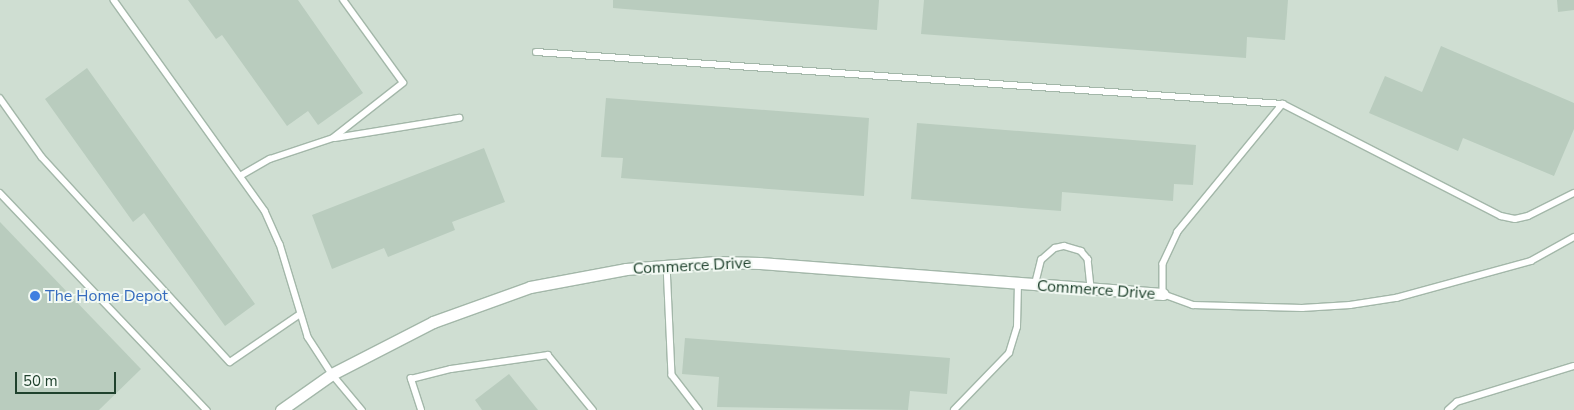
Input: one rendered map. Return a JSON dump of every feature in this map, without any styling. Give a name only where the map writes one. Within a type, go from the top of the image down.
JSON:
[{"type":"street","name":"Commerce Drive","points":[[281,410],[332,374],[409,334],[482,303],[579,276],[668,265],[760,263],[1164,294]]},
{"type":"lane","points":[[114,0],[242,175],[265,211],[280,244],[299,315],[308,337],[332,374],[362,410]]},
{"type":"lane","points":[[333,138],[403,83],[343,0]]},
{"type":"lane","points":[[536,52],[1283,104],[1501,216],[1515,219],[1528,216],[1574,193]]},
{"type":"lane","points":[[0,98],[42,157],[230,362],[299,315]]},
{"type":"lane","points":[[1283,104],[1178,232],[1164,264],[1164,294],[1193,305],[1302,308],[1350,305],[1404,296],[1531,261],[1574,238]]},
{"type":"lane","points":[[242,175],[270,159],[333,138],[459,118]]},
{"type":"lane","points":[[0,193],[207,410]]},
{"type":"lane","points":[[1035,285],[1041,260],[1055,248],[1064,246],[1082,251],[1088,259],[1091,289]]},
{"type":"lane","points":[[668,265],[672,375],[699,410]]},
{"type":"lane","points":[[954,410],[1009,353],[1017,327],[1018,284]]},
{"type":"lane","points":[[421,410],[412,379],[445,370],[548,355],[593,410]]},
{"type":"lane","points":[[1448,410],[1457,402],[1574,366]]},
{"type":"shaded area","points":[[0,0],[1574,0],[1574,410],[0,410]]},
{"type":"building","points":[[188,0],[298,0],[363,93],[318,125],[308,111],[287,126],[222,35],[216,39]]},
{"type":"building","points":[[613,0],[879,0],[877,30],[613,8]]},
{"type":"building","points":[[924,0],[1288,0],[1285,40],[1247,37],[1246,58],[921,34]]},
{"type":"building","points":[[1557,0],[1574,0],[1574,10],[1558,12]]},
{"type":"building","points":[[1441,46],[1574,103],[1574,129],[1554,176],[1463,138],[1458,151],[1369,113],[1385,76],[1422,92]]},
{"type":"building","points":[[87,68],[255,304],[225,326],[144,213],[133,222],[45,99]]},
{"type":"building","points":[[606,98],[869,118],[864,196],[621,178],[623,158],[601,157]]},
{"type":"building","points":[[917,123],[1196,145],[1193,185],[1174,184],[1173,201],[1062,192],[1061,211],[911,199]]},
{"type":"building","points":[[484,148],[505,202],[452,222],[455,230],[388,257],[384,248],[332,269],[312,215]]},
{"type":"building","name":"The Home Depot","points":[[0,222],[141,369],[99,410],[0,410]]},
{"type":"building","points":[[685,338],[950,358],[947,394],[910,391],[908,410],[717,407],[719,377],[682,374]]},
{"type":"building","points":[[509,374],[538,410],[482,410],[475,400]]},
{"type":"place","name":"The Home Depot","points":[[35,296]]}]
